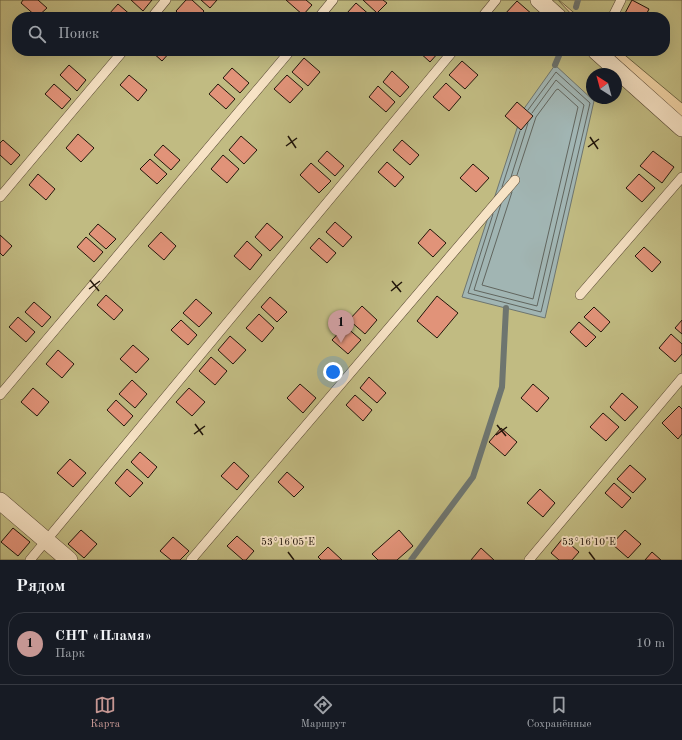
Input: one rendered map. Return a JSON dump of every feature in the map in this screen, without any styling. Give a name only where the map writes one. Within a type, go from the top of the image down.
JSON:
[{"type":"street","points":[[539,0],[552,12]]},
{"type":"street","points":[[602,56],[682,128]]},
{"type":"street","points":[[0,501],[70,560]]},
{"type":"lane","points":[[156,12],[166,0]]},
{"type":"lane","points":[[322,12],[333,0]]},
{"type":"lane","points":[[486,12],[496,0]]},
{"type":"lane","points":[[615,12],[621,0]]},
{"type":"lane","points":[[0,197],[119,56]]},
{"type":"lane","points":[[0,395],[286,56]]},
{"type":"lane","points":[[30,560],[449,56]]},
{"type":"lane","points":[[580,295],[682,178]]},
{"type":"lane","points":[[191,560],[516,180]]},
{"type":"lane","points":[[529,560],[682,378]]},
{"type":"shaded area","points":[[0,0],[558,0],[569,12],[12,12],[12,56],[613,56],[682,127],[682,560],[0,560]]},
{"type":"shaded area","points":[[559,0],[682,0],[682,103],[626,56],[670,56],[670,12],[573,12]]},
{"type":"water","points":[[555,65],[586,94],[586,104],[593,104],[545,318],[462,297],[523,110]]},
{"type":"building","points":[[23,0],[38,0],[47,8],[43,12],[31,12],[21,3]]},
{"type":"building","points":[[131,0],[152,0],[143,11]]},
{"type":"building","points":[[186,0],[192,0],[204,11],[177,12],[176,11]]},
{"type":"building","points":[[201,0],[217,0],[210,8]]},
{"type":"building","points":[[286,0],[306,0],[312,5],[306,12],[300,12]]},
{"type":"building","points":[[363,0],[383,0],[387,3],[378,12],[376,12]]},
{"type":"building","points":[[632,0],[649,9],[648,12],[626,12]]},
{"type":"building","points":[[517,1],[530,12],[507,12]]},
{"type":"building","points":[[356,3],[366,12],[348,12]]},
{"type":"building","points":[[118,4],[127,12],[111,12]]},
{"type":"building","points":[[156,56],[166,56],[162,61]]},
{"type":"building","points":[[423,56],[435,56],[430,62]]},
{"type":"building","points":[[304,58],[320,72],[308,86],[292,72]]},
{"type":"building","points":[[462,61],[478,75],[465,89],[449,75]]},
{"type":"building","points":[[69,65],[86,80],[77,91],[60,75]]},
{"type":"building","points":[[232,68],[249,83],[240,93],[223,78]]},
{"type":"building","points":[[392,71],[409,87],[400,97],[383,82]]},
{"type":"building","points":[[129,75],[147,90],[138,101],[120,85]]},
{"type":"building","points":[[287,75],[303,89],[290,103],[274,89]]},
{"type":"building","points":[[446,83],[461,97],[449,111],[433,97]]},
{"type":"building","points":[[54,84],[71,99],[62,109],[45,94]]},
{"type":"building","points":[[218,84],[235,99],[226,109],[209,94]]},
{"type":"building","points":[[378,86],[395,102],[386,112],[369,97]]},
{"type":"building","points":[[517,102],[533,116],[521,130],[505,116]]},
{"type":"building","points":[[78,134],[94,148],[81,162],[66,148]]},
{"type":"building","points":[[241,136],[257,150],[244,164],[229,150]]},
{"type":"building","points":[[3,140],[20,155],[11,165],[0,155],[0,143]]},
{"type":"building","points":[[402,140],[419,155],[410,165],[393,150]]},
{"type":"building","points":[[163,145],[180,160],[171,170],[154,155]]},
{"type":"building","points":[[327,151],[344,166],[335,176],[318,161]]},
{"type":"building","points":[[653,151],[674,167],[662,183],[640,166]]},
{"type":"building","points":[[223,155],[239,169],[227,183],[211,169]]},
{"type":"building","points":[[150,159],[167,174],[157,184],[140,169]]},
{"type":"building","points":[[387,162],[404,177],[395,187],[378,172]]},
{"type":"building","points":[[311,163],[331,181],[319,193],[300,175]]},
{"type":"building","points":[[473,164],[489,178],[476,192],[460,178]]},
{"type":"building","points":[[38,174],[55,189],[46,200],[29,185]]},
{"type":"building","points":[[639,174],[655,188],[642,202],[626,188]]},
{"type":"building","points":[[335,222],[352,237],[343,247],[326,232]]},
{"type":"building","points":[[267,223],[283,237],[270,251],[255,237]]},
{"type":"building","points":[[98,224],[116,239],[106,249],[89,234]]},
{"type":"building","points":[[430,229],[446,243],[433,257],[418,243]]},
{"type":"building","points":[[161,232],[176,246],[164,260],[148,246]]},
{"type":"building","points":[[0,235],[12,246],[3,256],[0,253]]},
{"type":"building","points":[[86,237],[103,252],[94,262],[77,247]]},
{"type":"building","points":[[319,238],[336,253],[327,263],[310,248]]},
{"type":"building","points":[[247,241],[262,255],[250,270],[234,256]]},
{"type":"building","points":[[644,247],[661,262],[652,272],[635,256]]},
{"type":"building","points":[[106,295],[123,310],[114,320],[97,305]]},
{"type":"building","points":[[437,296],[458,313],[437,338],[417,321]]},
{"type":"building","points":[[270,297],[287,312],[277,322],[261,307]]},
{"type":"building","points":[[196,299],[212,313],[199,327],[183,313]]},
{"type":"building","points":[[34,302],[51,317],[42,327],[25,312]]},
{"type":"building","points":[[362,306],[377,320],[365,334],[349,320]]},
{"type":"building","points":[[594,307],[610,322],[601,332],[584,317]]},
{"type":"building","points":[[259,314],[274,328],[262,342],[246,328]]},
{"type":"building","points":[[18,317],[35,332],[26,342],[9,327]]},
{"type":"building","points":[[181,320],[197,335],[188,345],[171,330]]},
{"type":"building","points":[[682,320],[682,334],[675,328]]},
{"type":"building","points":[[579,322],[596,337],[586,347],[570,332]]},
{"type":"building","points":[[345,326],[361,340],[348,354],[332,340]]},
{"type":"building","points":[[671,334],[682,344],[682,354],[675,362],[659,348]]},
{"type":"building","points":[[230,336],[246,350],[233,364],[218,350]]},
{"type":"building","points":[[133,345],[149,359],[136,373],[120,359]]},
{"type":"building","points":[[58,350],[74,364],[62,378],[46,364]]},
{"type":"building","points":[[211,357],[227,371],[215,385],[199,371]]},
{"type":"building","points":[[369,377],[386,393],[377,403],[360,388]]},
{"type":"building","points":[[132,380],[147,394],[135,408],[119,394]]},
{"type":"building","points":[[300,384],[316,398],[303,413],[287,398]]},
{"type":"building","points":[[533,384],[549,398],[537,412],[521,398]]},
{"type":"building","points":[[33,388],[49,402],[37,416],[21,402]]},
{"type":"building","points":[[189,388],[205,402],[192,416],[176,402]]},
{"type":"building","points":[[622,393],[638,407],[625,421],[610,407]]},
{"type":"building","points":[[355,395],[372,410],[363,421],[346,405]]},
{"type":"building","points":[[116,400],[133,416],[124,426],[107,410]]},
{"type":"building","points":[[679,406],[682,409],[682,434],[678,439],[662,423]]},
{"type":"building","points":[[603,413],[619,427],[606,441],[590,427]]},
{"type":"building","points":[[501,428],[517,442],[505,456],[489,442]]},
{"type":"building","points":[[140,452],[157,467],[148,478],[131,462]]},
{"type":"building","points":[[70,459],[86,473],[73,487],[57,473]]},
{"type":"building","points":[[234,462],[249,476],[237,490],[221,476]]},
{"type":"building","points":[[630,465],[646,479],[633,493],[617,479]]},
{"type":"building","points":[[127,469],[143,483],[130,497],[115,483]]},
{"type":"building","points":[[287,472],[304,487],[294,497],[278,482]]},
{"type":"building","points":[[614,483],[631,498],[622,508],[605,493]]},
{"type":"building","points":[[540,489],[555,503],[543,517],[527,503]]},
{"type":"building","points":[[13,528],[30,542],[18,556],[1,542]]},
{"type":"building","points":[[81,530],[97,544],[84,558],[68,544]]},
{"type":"building","points":[[399,530],[413,546],[397,560],[378,560],[372,554]]},
{"type":"building","points":[[625,530],[641,544],[628,558],[612,544]]},
{"type":"building","points":[[237,536],[254,551],[246,560],[243,560],[227,546]]},
{"type":"building","points":[[173,537],[189,551],[180,560],[171,560],[160,551]]},
{"type":"building","points":[[563,538],[579,552],[572,560],[559,560],[551,553]]},
{"type":"building","points":[[328,547],[342,560],[321,560],[318,557]]},
{"type":"building","points":[[481,548],[494,560],[471,560]]},
{"type":"building","points":[[652,552],[661,560],[645,560]]},
{"type":"waterway","points":[[576,7],[578,0]]},
{"type":"waterway","points":[[555,65],[559,56]]},
{"type":"waterway","points":[[411,560],[473,477],[502,387],[506,308]]},
{"type":"place","name":"СНТ «Пламя»","points":[[341,343]]}]
